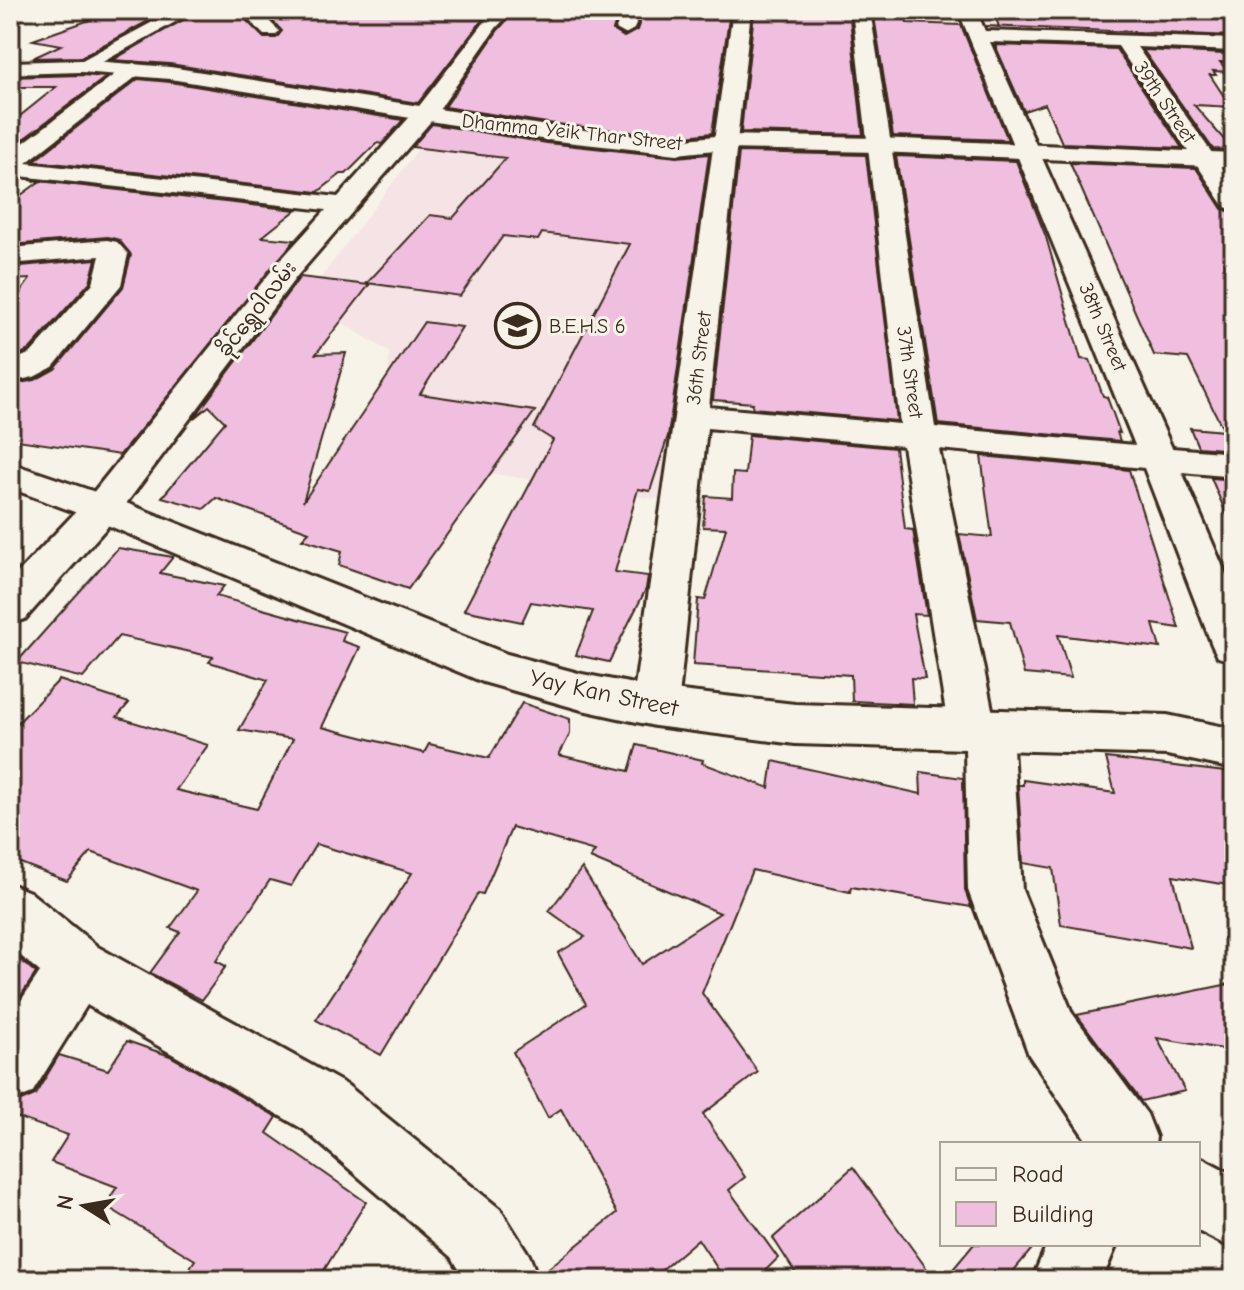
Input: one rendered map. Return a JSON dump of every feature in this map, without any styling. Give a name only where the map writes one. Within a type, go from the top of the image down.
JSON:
[{"type":"street","points":[[81,66],[188,10]]},
{"type":"street","points":[[248,10],[270,31]]},
{"type":"street","name":"ခိုင်ရွှေဝါလမ်း","points":[[10,608],[102,508],[287,270],[424,115],[499,10]]},
{"type":"street","points":[[625,29],[632,10]]},
{"type":"street","name":"36th Street","points":[[655,707],[742,10]]},
{"type":"street","name":"37th Street","points":[[861,10],[919,437],[980,732],[995,890],[1050,1034],[1127,1142]]},
{"type":"street","points":[[1212,21],[1234,45]]},
{"type":"street","points":[[973,23],[1124,42],[1234,45]]},
{"type":"street","name":"38th Street","points":[[973,23],[1159,459],[1234,645]]},
{"type":"street","name":"39th Street","points":[[1124,42],[1234,202]]},
{"type":"street","name":"Dhamma Yeik Thar Street","points":[[10,68],[81,66],[134,69],[378,104],[424,115],[677,147],[725,142],[878,145],[1234,160]]},
{"type":"street","points":[[10,166],[134,69]]},
{"type":"street","points":[[10,166],[345,205]]},
{"type":"street","points":[[10,256],[96,248],[107,248],[114,254],[107,285],[42,360],[23,370],[10,372]]},
{"type":"street","points":[[692,416],[1234,465]]},
{"type":"street","name":"Yay Kan Street","points":[[10,475],[102,508],[499,670],[582,692],[655,707],[795,724],[980,732],[1167,735],[1234,749]]},
{"type":"street","points":[[10,911],[78,967],[325,1107],[476,1233],[504,1280]]},
{"type":"street","points":[[10,1071],[78,967]]},
{"type":"street","points":[[1200,1191],[1234,1215]]},
{"type":"street","points":[[1067,1280],[1081,1246]]},
{"type":"shaded area","points":[[981,10],[1186,10],[1213,39],[989,30]]},
{"type":"shaded area","name":"B.E.H.S 6","points":[[435,127],[712,161],[675,432],[661,500],[425,463],[387,421],[389,352],[305,299]]},
{"type":"building","points":[[118,10],[169,10],[81,57],[33,58],[61,45],[33,40]]},
{"type":"building","points":[[200,10],[236,10],[264,38],[276,38],[282,31],[262,10],[490,10],[418,103],[170,64],[113,60]]},
{"type":"building","points":[[516,10],[620,10],[613,30],[624,37],[637,30],[644,10],[730,12],[712,133],[677,137],[547,123],[445,107],[498,30]]},
{"type":"building","points":[[760,10],[849,10],[863,135],[741,132],[754,13]]},
{"type":"building","points":[[873,10],[905,11],[907,23],[961,25],[1008,140],[893,136]]},
{"type":"building","points":[[1071,10],[1234,10],[1234,36],[999,27],[995,15],[1076,19]]},
{"type":"building","points":[[995,45],[1116,49],[1182,148],[1062,143],[1045,104],[1024,111]]},
{"type":"building","points":[[1143,50],[1224,54],[1232,62],[1220,62],[1229,72],[1213,71],[1216,75],[1210,75],[1231,107],[1194,105],[1233,150],[1213,149]]},
{"type":"building","points":[[10,77],[106,77],[10,149],[10,124],[56,87],[10,87]]},
{"type":"building","points":[[138,79],[403,120],[382,144],[377,143],[346,174],[341,174],[318,192],[34,161]]},
{"type":"building","points":[[432,124],[547,143],[677,157],[709,154],[668,436],[650,491],[638,489],[615,572],[648,576],[646,589],[609,662],[576,655],[593,611],[531,602],[522,622],[464,610],[553,440],[534,428],[630,244],[542,233],[538,240],[503,236],[460,296],[367,283],[430,215],[453,218],[506,158],[412,147]]},
{"type":"building","points":[[739,152],[866,155],[897,421],[752,408],[753,403],[713,400]]},
{"type":"building","points":[[896,156],[1016,161],[1046,237],[1081,359],[1090,360],[1103,396],[1107,397],[1120,441],[938,424]]},
{"type":"building","points":[[1070,163],[1196,168],[1222,209],[1234,213],[1234,450],[1198,447],[1190,428],[1224,431],[1188,358],[1154,355]]},
{"type":"building","points":[[30,180],[296,210],[262,237],[295,240],[120,455],[10,439],[10,385],[35,380],[55,369],[123,287],[131,255],[119,240],[108,237],[10,245],[10,203],[39,182]]},
{"type":"building","points":[[96,259],[90,282],[29,350],[10,359],[10,307],[30,279],[10,280],[10,267]]},
{"type":"building","points":[[300,277],[369,285],[316,354],[346,353],[303,502],[424,322],[462,327],[420,394],[535,411],[408,589],[339,565],[342,551],[302,539],[309,532],[216,498],[204,509],[162,497],[225,422],[209,406],[194,418]]},
{"type":"building","points":[[749,435],[895,448],[905,529],[913,530],[927,615],[913,614],[925,679],[911,678],[913,704],[852,701],[851,675],[693,665],[698,599],[705,600],[726,528],[703,527],[706,496],[732,498],[733,473],[745,474]]},
{"type":"building","points":[[981,456],[1129,470],[1179,628],[1153,624],[1160,648],[1058,635],[1071,678],[1024,674],[1010,622],[977,619],[959,534],[992,537]]},
{"type":"building","points":[[1211,478],[1234,480],[1234,532]]},
{"type":"building","points":[[118,548],[173,557],[160,573],[224,586],[216,596],[345,632],[342,641],[360,647],[322,727],[424,753],[429,744],[489,758],[522,703],[570,719],[570,734],[559,755],[629,771],[637,745],[703,760],[702,763],[769,788],[773,761],[921,794],[920,772],[963,778],[965,890],[971,907],[851,887],[850,892],[752,870],[702,993],[758,1072],[703,1114],[745,1177],[729,1190],[778,1258],[756,1280],[725,1280],[698,1239],[650,1280],[542,1280],[540,1275],[617,1213],[561,1109],[548,1118],[513,1052],[586,1004],[558,953],[585,937],[549,911],[582,868],[642,964],[720,913],[590,858],[595,851],[512,827],[483,894],[478,893],[381,1055],[316,1020],[412,873],[316,844],[291,886],[270,880],[216,961],[226,966],[202,1000],[150,973],[180,932],[170,928],[197,891],[91,852],[67,881],[10,859],[10,731],[59,680],[129,703],[117,717],[208,745],[176,790],[257,809],[293,739],[239,730],[268,680],[209,662],[213,657],[119,636],[83,678],[17,662]]},
{"type":"building","points":[[1106,758],[1234,773],[1234,886],[1173,876],[1191,948],[1061,925],[1053,868],[1023,863],[1018,785],[1023,785],[1023,780],[1115,793]]},
{"type":"building","points":[[10,951],[36,973],[10,1012]]},
{"type":"building","points":[[1234,983],[1234,1051],[1157,1038],[1185,1091],[1141,1101],[1077,1015]]},
{"type":"building","points":[[127,1041],[170,1056],[277,1117],[267,1133],[366,1202],[318,1280],[181,1280],[195,1260],[111,1209],[111,1196],[117,1187],[51,1162],[68,1135],[10,1115],[14,1104],[35,1095],[59,1055],[108,1070]]},
{"type":"building","points":[[853,1167],[935,1280],[800,1280],[773,1238]]},
{"type":"building","points":[[972,1246],[1034,1246],[1006,1280],[944,1280]]},
{"type":"place","name":"B.E.H.S 6","points":[[518,326]]}]
